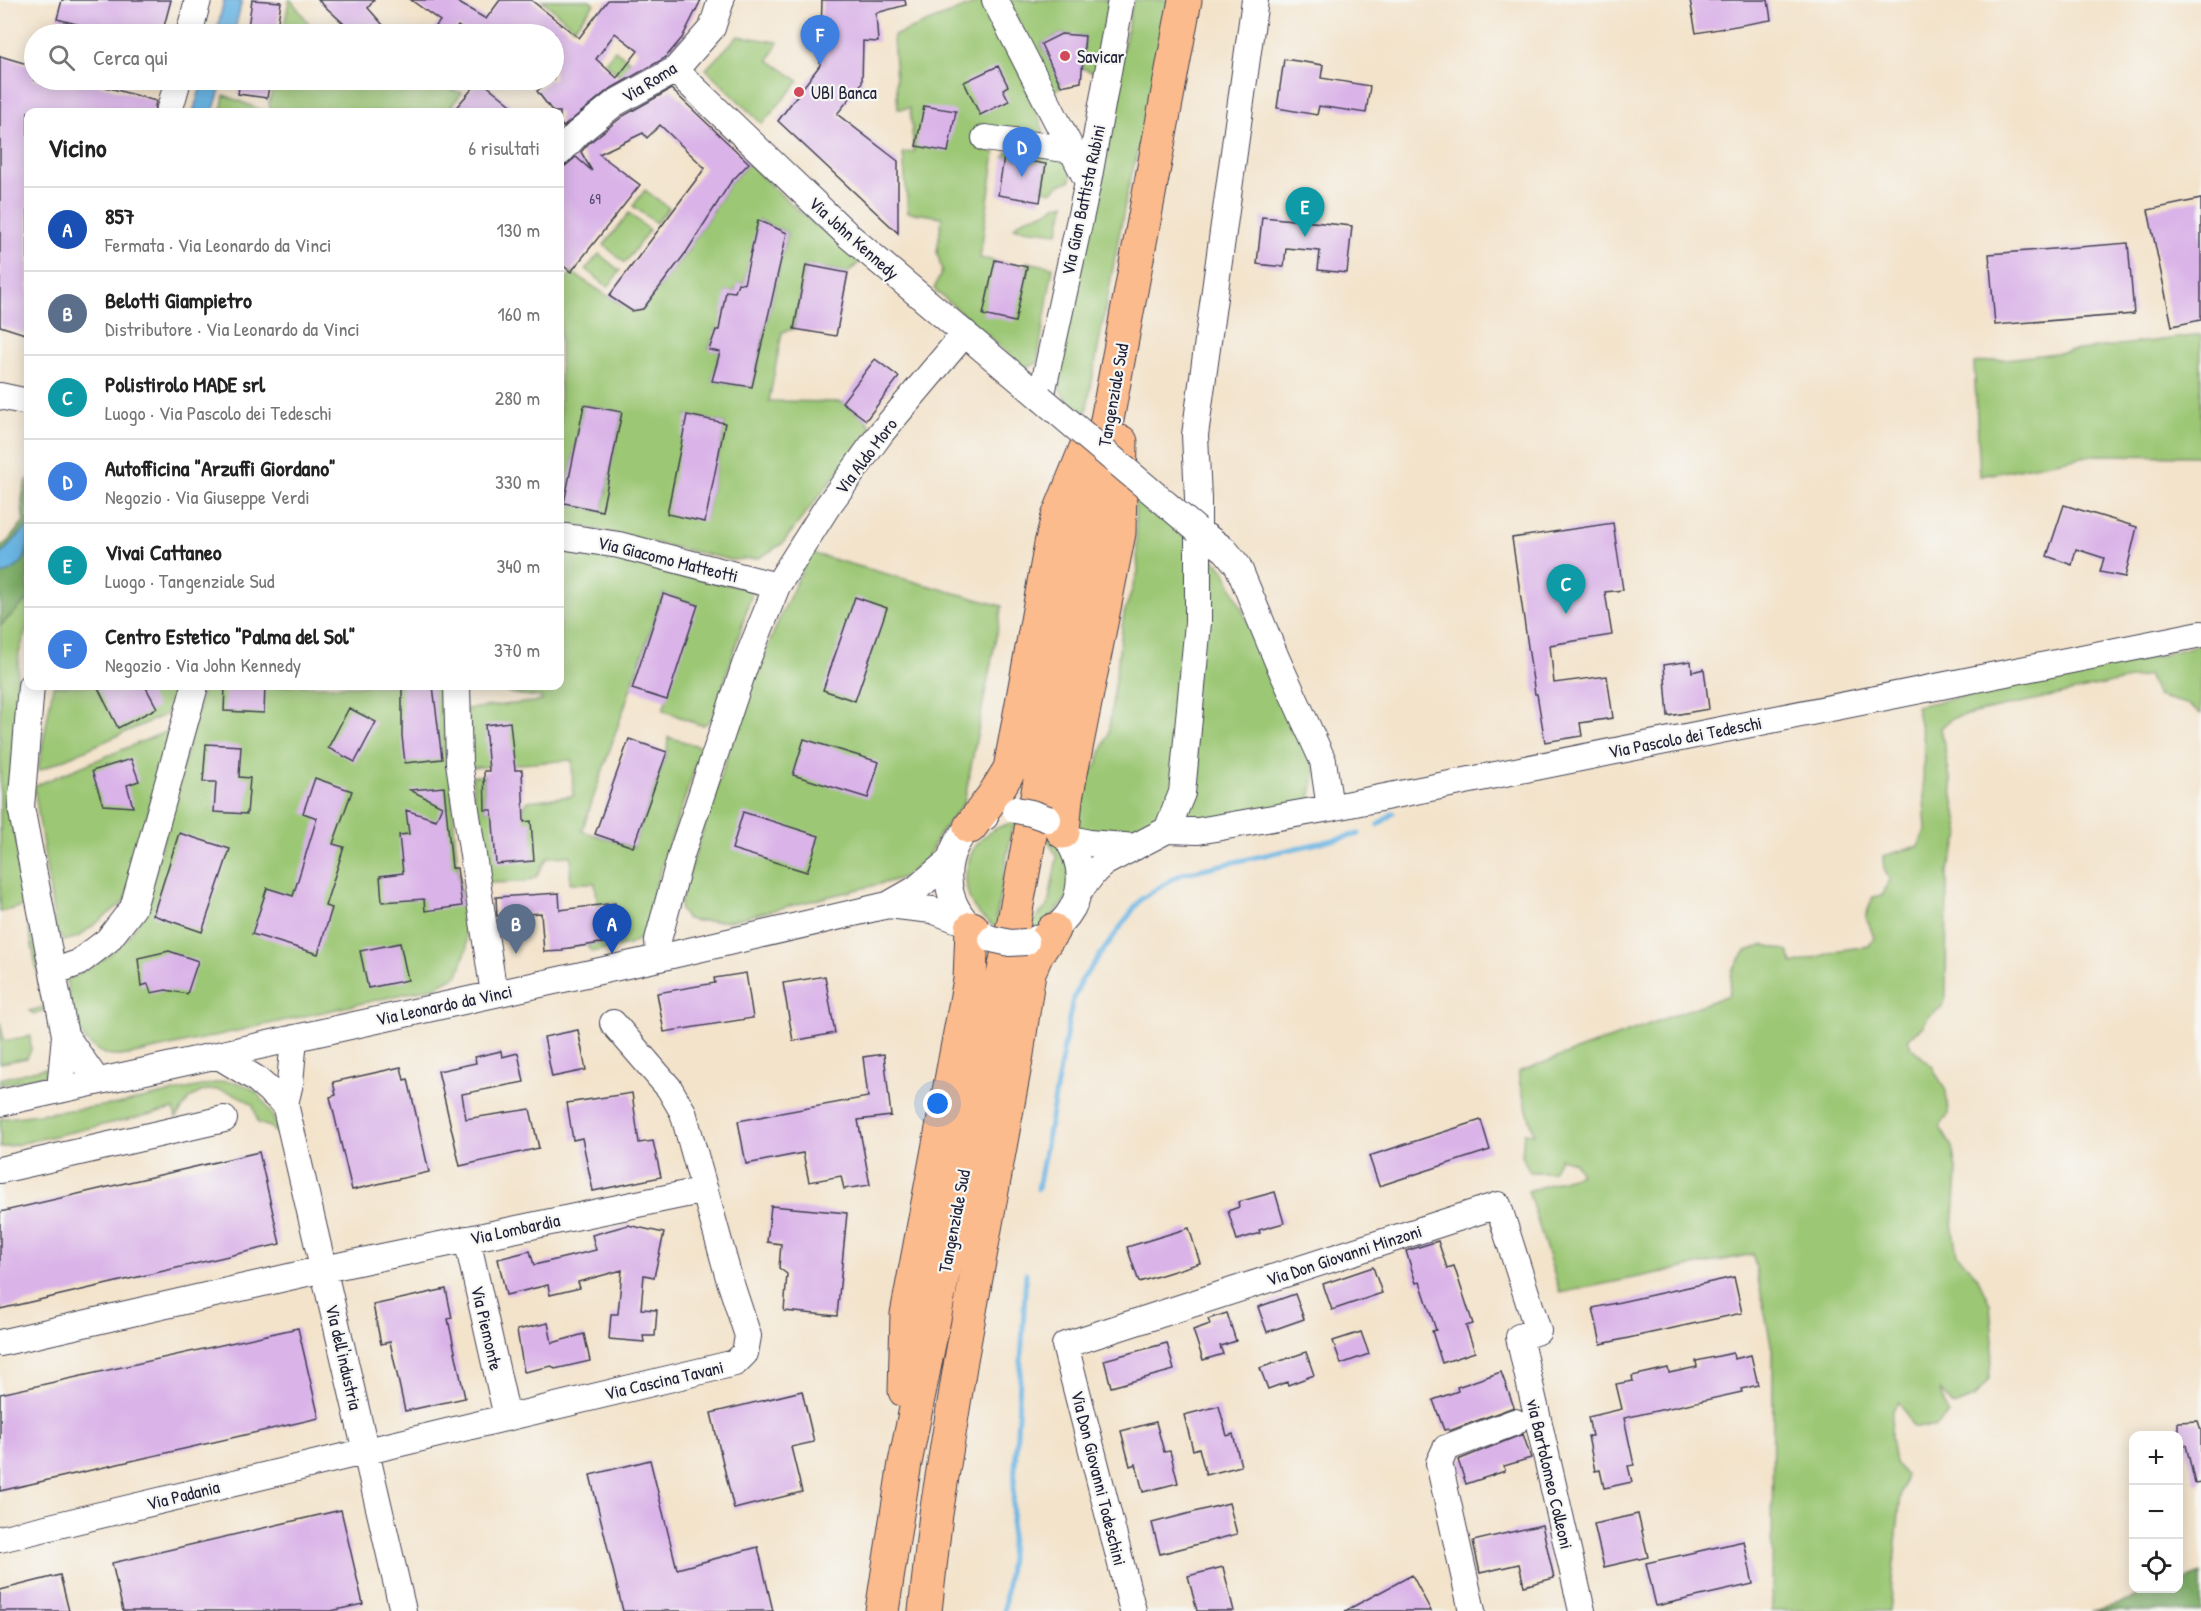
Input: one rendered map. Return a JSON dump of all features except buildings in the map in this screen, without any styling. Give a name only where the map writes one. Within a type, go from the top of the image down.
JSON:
[{"type":"highway","name":"Tangenziale Sud","points":[[882,1611],[905,1463],[1049,822],[1108,424],[1185,0]]},
{"type":"highway","points":[[983,820],[994,795],[1010,769],[1051,544],[1058,517],[1091,434],[1108,424],[1121,439],[1119,533],[1066,798],[1049,822]]},
{"type":"highway","points":[[905,1463],[907,1314],[970,980],[972,928]]},
{"type":"highway","points":[[925,1611],[936,1514],[970,1304],[1017,1054],[1029,972],[1044,935]]},
{"type":"highway","points":[[903,1611],[936,1514]]},
{"type":"street","points":[[192,24],[198,0]]},
{"type":"street","name":"Via Roma","points":[[564,148],[578,133],[615,103],[675,70],[712,28],[721,0]]},
{"type":"street","points":[[995,0],[1088,182]]},
{"type":"street","name":"Via Gian Battista Rubini","points":[[1041,398],[1088,182],[1121,0]]},
{"type":"street","points":[[1044,935],[1068,915],[1078,893],[1099,867],[1167,830],[1182,793],[1198,623],[1198,498],[1195,435],[1255,0]]},
{"type":"street","name":"Via John Kennedy","points":[[675,70],[849,236],[1197,530],[1225,550],[1238,566],[1277,660],[1323,761],[1330,808]]},
{"type":"street","points":[[171,108],[176,90]]},
{"type":"street","points":[[985,138],[1072,150]]},
{"type":"street","name":"Via Aldo Moro","points":[[659,958],[658,940],[681,855],[745,665],[777,586],[827,507],[862,459],[964,333]]},
{"type":"street","points":[[0,396],[24,401]]},
{"type":"street","name":"Via Giacomo Matteotti","points":[[564,537],[619,544],[777,586]]},
{"type":"street","name":"Via Pascolo dei Tedeschi","points":[[1167,830],[1198,831],[1330,808],[2201,634]]},
{"type":"street","points":[[32,690],[21,807],[65,1035],[60,1090]]},
{"type":"street","points":[[53,972],[78,963],[108,940],[133,908],[194,690]]},
{"type":"street","points":[[457,690],[459,763],[494,994]]},
{"type":"street","points":[[972,928],[959,914],[951,899],[947,874],[959,839],[983,820],[1016,810],[1031,813],[1089,843],[1135,848]]},
{"type":"street","points":[[1049,822],[1079,863],[1078,893]]},
{"type":"street","name":"Via Leonardo da Vinci","points":[[0,1103],[659,958],[888,905],[916,889],[950,860]]},
{"type":"street","name":"Via Leonardo da Vinci","points":[[888,905],[932,910],[1003,942],[1017,943],[1044,935]]},
{"type":"street","name":"Via Cascina Tavani","points":[[366,1451],[735,1363],[745,1353],[748,1336],[729,1278],[682,1112],[669,1088],[613,1023]]},
{"type":"street","points":[[65,1035],[97,1082]]},
{"type":"street","points":[[217,1055],[255,1078],[276,1096],[290,1083],[283,1041]]},
{"type":"street","name":"Via dell'industria","points":[[276,1096],[324,1269],[403,1611]]},
{"type":"street","points":[[0,1170],[224,1119]]},
{"type":"street","name":"Via Lombardia","points":[[324,1269],[705,1190]]},
{"type":"street","name":"Via Don Giovanni Minzoni","points":[[1065,1345],[1498,1205],[1529,1334]]},
{"type":"street","name":"Via Piemonte","points":[[466,1239],[507,1417]]},
{"type":"street","points":[[0,1343],[324,1269]]},
{"type":"street","name":"via Bartolomeo Colleoni","points":[[1529,1334],[1582,1611]]},
{"type":"street","name":"Via Don Giovanni Todeschini","points":[[1065,1345],[1133,1611]]},
{"type":"street","name":"via Bartolomeo Colleoni","points":[[1472,1611],[1439,1463],[1446,1448],[1515,1422]]},
{"type":"street","name":"Via Padania","points":[[0,1539],[366,1451]]},
{"type":"green space","points":[[289,0],[291,0],[309,24],[285,24]]},
{"type":"green space","points":[[542,0],[590,0],[594,4],[574,28]]},
{"type":"green space","points":[[984,0],[1028,87],[1047,140],[979,129],[979,149],[995,152],[980,258],[1027,267],[1027,262],[1053,267],[1037,364],[1024,367],[934,289],[942,271],[937,252],[942,217],[908,212],[903,153],[914,152],[910,108],[898,109],[893,36]]},
{"type":"green space","points":[[1008,0],[1112,0],[1097,74],[1082,68],[1085,36],[1061,34],[1041,44],[1061,86],[1053,94]]},
{"type":"green space","points":[[1133,0],[1171,0],[1158,71],[1127,193],[1086,413],[1062,394],[1058,375]]},
{"type":"green space","points":[[738,36],[778,42],[769,60],[799,81],[762,124],[706,69]]},
{"type":"green space","points":[[615,50],[649,76],[630,86],[605,62]]},
{"type":"green space","points":[[272,90],[452,90],[462,93],[450,108],[270,108]]},
{"type":"green space","points":[[224,95],[256,108],[222,108]]},
{"type":"green space","points":[[1007,152],[1073,161],[1070,181],[1061,184],[1051,192],[1042,189],[1045,164],[1004,157]]},
{"type":"green space","points":[[749,163],[817,227],[862,260],[848,273],[806,265],[794,329],[782,332],[769,401],[842,402],[866,420],[872,428],[782,544],[759,558],[732,560],[564,523],[564,503],[564,284],[571,272],[631,311],[643,309],[687,251],[730,183]],"holes":[[[759,220],[787,233],[752,387],[712,381],[720,352],[709,349],[716,330],[725,331],[726,291],[735,292],[738,283],[744,284]],[[584,405],[622,412],[602,511],[564,503]],[[687,415],[725,423],[705,521]]]},
{"type":"green space","points":[[645,190],[669,208],[656,223],[633,206]]},
{"type":"green space","points":[[1065,203],[1058,233],[1014,228],[1024,219]]},
{"type":"green space","points":[[629,213],[649,230],[625,263],[604,245]]},
{"type":"green space","points":[[599,254],[620,271],[608,287],[586,269]]},
{"type":"green space","points":[[2201,335],[2201,469],[2197,456],[2093,455],[1980,476],[1974,363]]},
{"type":"green space","points":[[24,489],[24,521],[22,509]]},
{"type":"green space","points":[[1134,490],[1224,570],[1316,770],[1310,799],[1191,829],[1095,838],[1073,822],[1076,781],[1096,766],[1108,735],[1124,614],[1138,572]]},
{"type":"green space","points":[[24,521],[24,603],[0,626],[0,547],[8,541]]},
{"type":"green space","points":[[564,549],[753,590],[713,718],[704,725],[663,710],[697,605],[663,594],[582,831],[633,847],[667,752],[668,737],[702,747],[657,881],[644,936],[629,945],[592,952],[586,945],[620,940],[615,903],[598,905],[595,883],[570,883],[571,856],[548,857],[536,877],[525,882],[484,883],[472,776],[484,776],[485,810],[523,809],[528,801],[573,796],[572,760],[470,768],[466,709],[542,701],[541,697],[513,694],[502,690],[564,690]]},
{"type":"green space","points":[[811,553],[1002,606],[964,803],[938,836],[928,857],[904,877],[729,921],[687,919],[680,910],[681,900],[723,767],[772,637]]},
{"type":"green space","points":[[24,603],[24,637],[19,653],[10,789],[12,819],[29,905],[0,912],[0,626]]},
{"type":"green space","points":[[2201,644],[2201,714],[2190,705],[2157,696],[2148,675],[1952,718],[1941,728],[1960,835],[1947,872],[1946,996],[1943,1006],[1928,1017],[1923,1026],[1908,1039],[1912,1048],[1932,1066],[1946,1091],[1948,1114],[1940,1127],[1952,1147],[1957,1174],[1953,1230],[1957,1254],[1977,1277],[1990,1304],[1993,1342],[1989,1379],[1974,1398],[1953,1406],[1939,1389],[1948,1414],[1935,1427],[1913,1427],[1899,1402],[1892,1410],[1891,1437],[1895,1463],[1906,1475],[1901,1494],[1889,1611],[1772,1611],[1773,1354],[1753,1254],[1560,1293],[1528,1191],[1581,1174],[1574,1162],[1560,1158],[1553,1172],[1530,1172],[1522,1156],[1524,1133],[1534,1134],[1518,1072],[1729,995],[1732,970],[1746,951],[1765,945],[1788,951],[1793,964],[1841,950],[1869,946],[1874,938],[1866,915],[1873,897],[1883,895],[1889,879],[1884,869],[1883,856],[1918,846],[1926,830],[1923,783],[1924,742],[1916,706],[2154,657]]},
{"type":"green space","points":[[52,690],[177,690],[169,713],[38,771]]},
{"type":"green space","points":[[203,690],[446,690],[455,838],[467,948],[458,975],[435,987],[134,1054],[107,1055],[96,1050],[81,1034],[71,1008],[66,980],[110,954],[128,937],[143,915]]},
{"type":"green space","points":[[170,730],[125,901],[78,937],[64,941],[56,932],[34,786]]},
{"type":"green space","points":[[1016,822],[1057,835],[1076,887],[1040,930],[995,927],[979,914],[968,894],[966,871],[974,849],[993,830]],"holes":[[[1012,828],[1045,835],[1057,857],[1048,906],[1030,923],[996,917]]]},
{"type":"green space","points":[[34,923],[49,1009],[34,1014],[29,1011],[44,1007],[28,924]]},
{"type":"green space","points":[[0,1021],[4,1041],[30,1036],[31,1050],[27,1058],[0,1063]]},
{"type":"green space","points":[[45,1068],[46,1075],[0,1085],[0,1079]]},
{"type":"green space","points":[[224,1081],[242,1084],[257,1093],[269,1110],[279,1136],[270,1127],[258,1123],[253,1105],[239,1096],[214,1090],[198,1093],[191,1098],[176,1118],[174,1109],[0,1148],[0,1119],[118,1104]]},
{"type":"green space","points":[[2201,1574],[2201,1611],[2091,1611],[2150,1593],[2183,1593],[2183,1581]]},
{"type":"water","points":[[224,0],[242,0],[236,24],[218,24]]},
{"type":"water","points":[[200,90],[220,90],[214,108],[194,108]]},
{"type":"water","points":[[24,530],[24,558],[21,563],[0,575],[0,555]]},
{"type":"waterway","points":[[1378,825],[1393,813]]},
{"type":"waterway","points":[[1038,1189],[1072,1003],[1081,981],[1141,899],[1185,873],[1359,834]]},
{"type":"waterway","points":[[1004,1611],[1010,1557],[1026,1273]]},
{"type":"place","name":"Savicar","points":[[1065,56]]},
{"type":"place","name":"Centro Estetico \"Palma del Sol\"","points":[[820,65]]},
{"type":"place","name":"UBI Banca","points":[[799,92]]},
{"type":"place","name":"Autofficina \"Arzuffi Giordano\"","points":[[1022,177]]},
{"type":"place","name":"Vivai Cattaneo","points":[[1305,237]]},
{"type":"place","name":"Polistirolo MADE srl","points":[[1566,614]]},
{"type":"place","name":"Belotti Giampietro","points":[[516,954]]},
{"type":"place","name":"857","points":[[612,954]]}]
